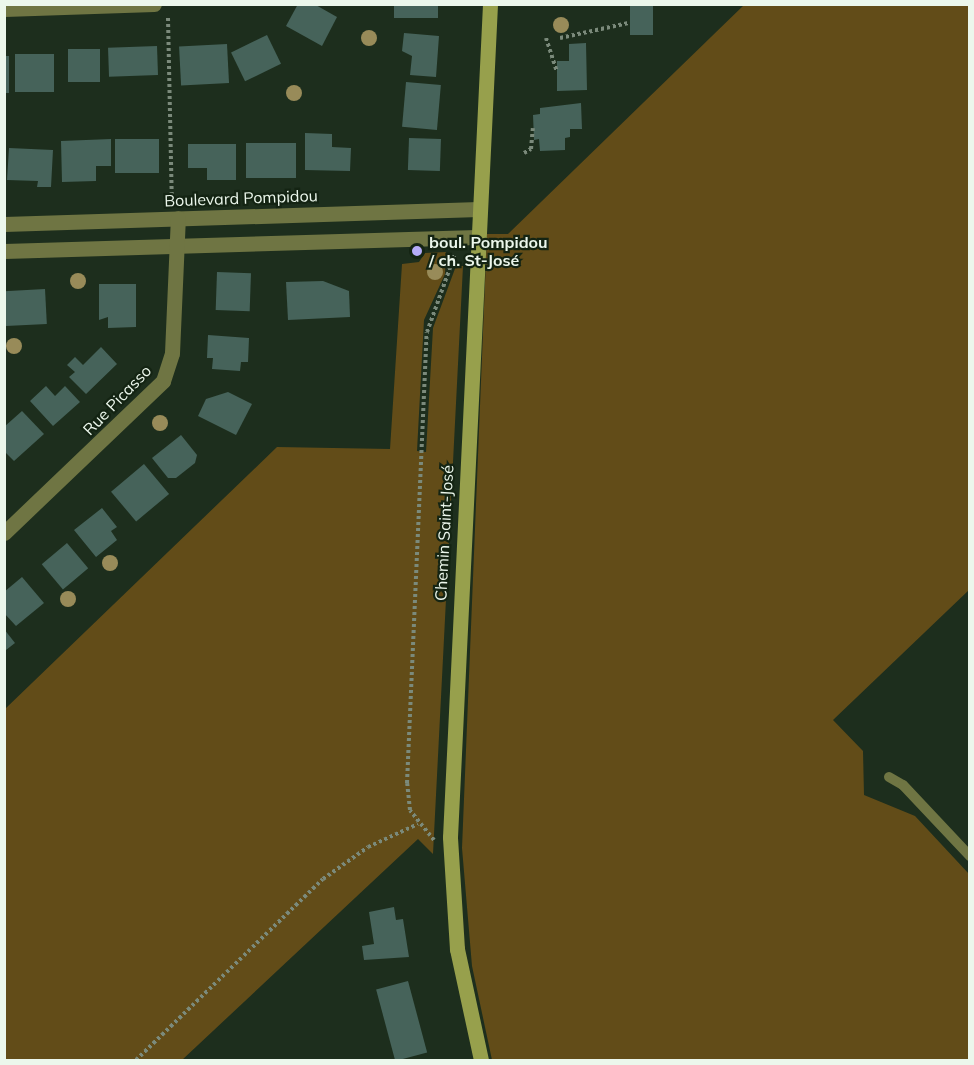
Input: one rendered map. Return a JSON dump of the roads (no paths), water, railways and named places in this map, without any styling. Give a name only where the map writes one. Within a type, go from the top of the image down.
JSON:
[{"type":"street","points":[[4,9],[154,4]]},
{"type":"street","name":"Chemin Saint-José","points":[[481,1060],[457,949],[450,857],[477,237],[490,4]]},
{"type":"street","name":"Boulevard Pompidou","points":[[4,224],[175,214],[479,209]]},
{"type":"street","name":"Rue Picasso","points":[[4,533],[163,381],[172,353],[178,246],[175,214]]},
{"type":"street","points":[[4,251],[477,237]]},
{"type":"lane","points":[[889,777],[903,785],[969,856]]},
{"type":"place","name":"boul. Pompidou / ch. St-José","points":[[417,251]]}]
